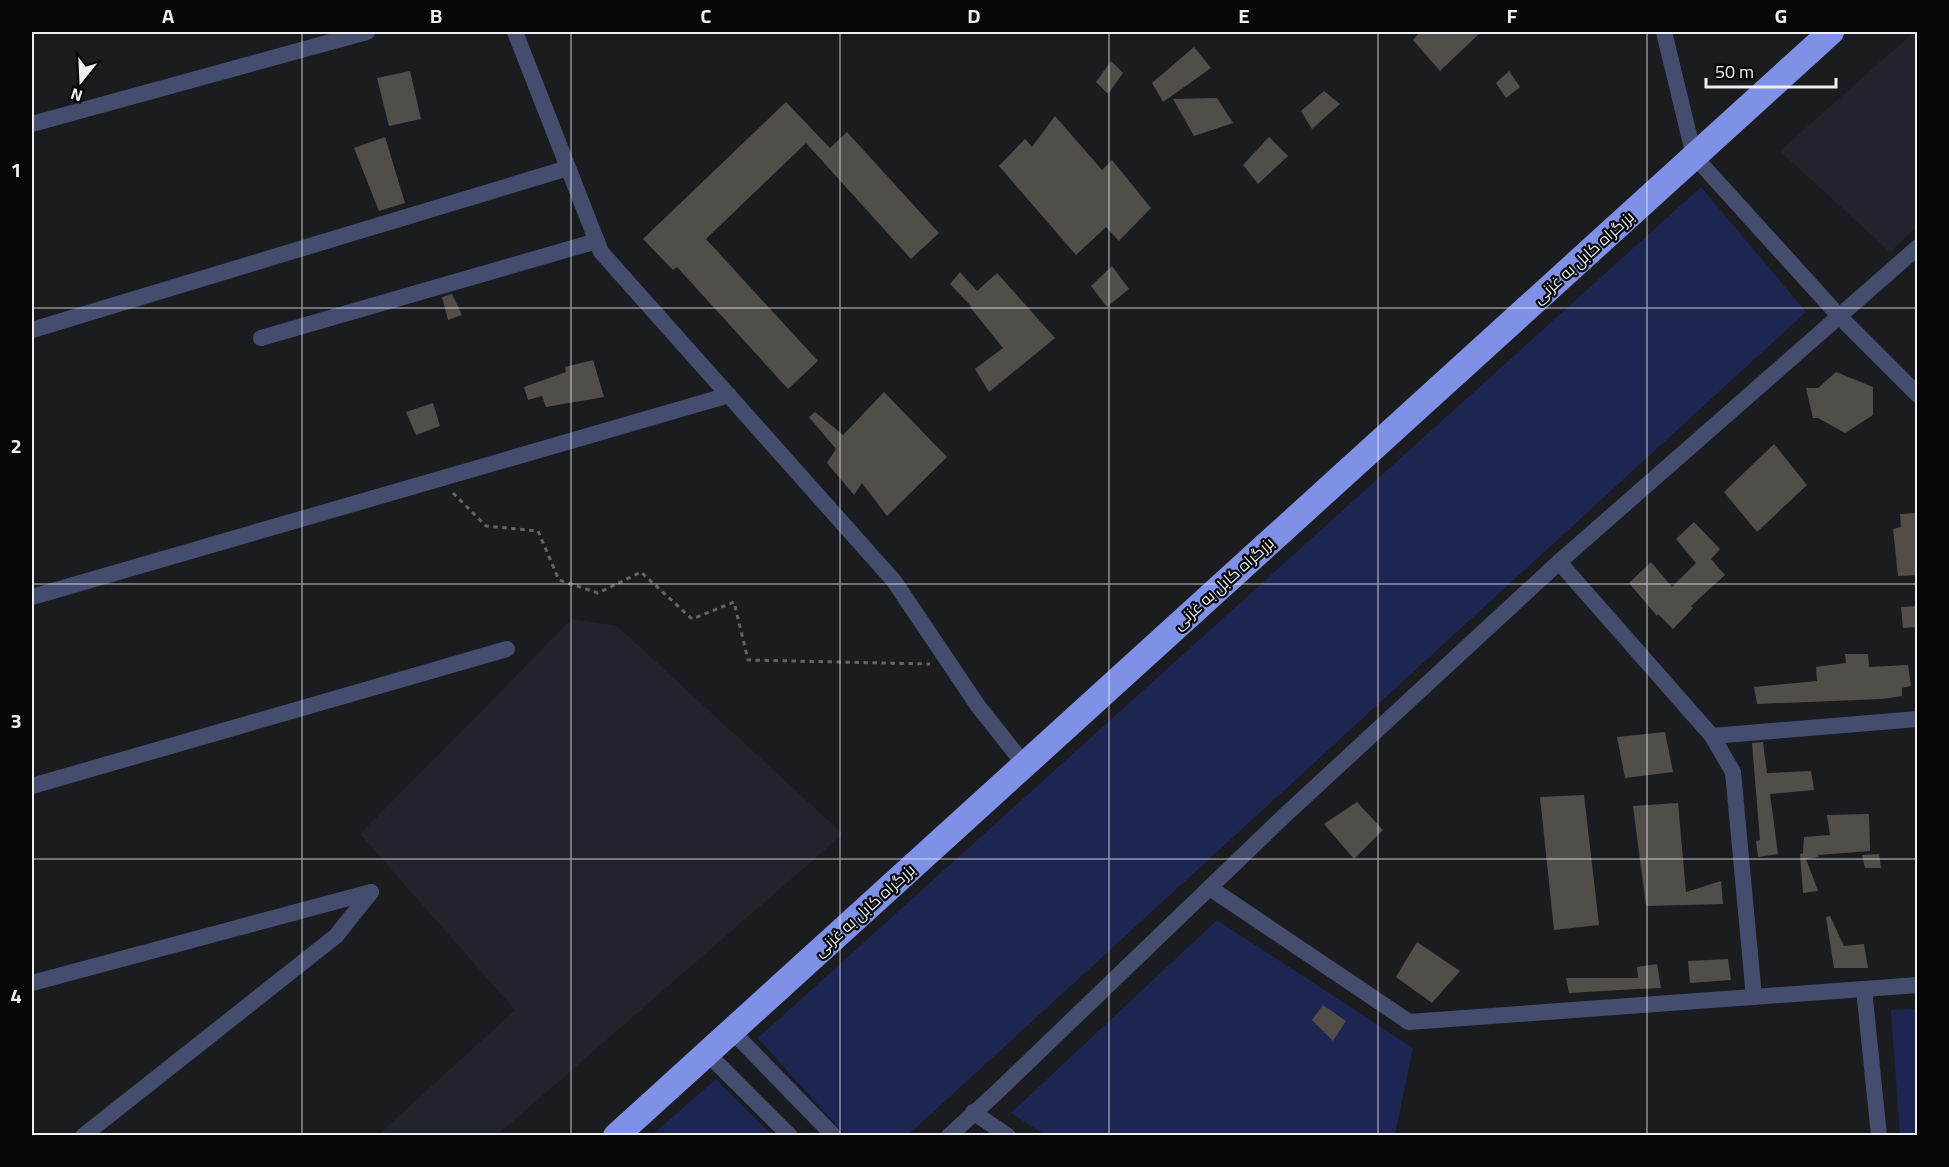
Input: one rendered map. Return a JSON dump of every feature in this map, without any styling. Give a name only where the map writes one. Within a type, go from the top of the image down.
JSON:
[{"type":"highway","name":"بزرگراه کابل به غزنی","points":[[616,1136],[1831,32]]},
{"type":"street","points":[[32,124],[367,32]]},
{"type":"street","points":[[515,32],[601,252],[894,580],[949,665],[1024,764]]},
{"type":"street","points":[[1664,32],[1694,156],[1840,317],[1917,394]]},
{"type":"street","points":[[32,330],[568,168]]},
{"type":"street","points":[[261,338],[597,241]]},
{"type":"street","points":[[949,1136],[1283,817],[1559,562],[1917,247]]},
{"type":"street","points":[[32,597],[729,395]]},
{"type":"street","points":[[1559,562],[1712,736],[1733,772],[1754,997]]},
{"type":"street","points":[[32,786],[507,650]]},
{"type":"street","points":[[1712,736],[1917,719]]},
{"type":"street","points":[[1210,888],[1408,1022],[1917,985]]},
{"type":"street","points":[[32,983],[371,892],[336,936],[83,1136]]},
{"type":"street","points":[[1864,989],[1879,1136]]},
{"type":"street","points":[[731,1030],[834,1136]]},
{"type":"street","points":[[707,1053],[790,1136]]},
{"type":"street","points":[[973,1112],[1008,1136]]},
{"type":"path","points":[[439,479],[486,526],[538,531],[559,580],[598,593],[641,572],[692,619],[734,603],[748,660],[949,665]]},
{"type":"shaded area","points":[[1914,32],[1918,32],[1917,227],[1890,252],[1780,151]]},
{"type":"shaded area","points":[[1701,187],[1806,312],[908,1135],[845,1135],[758,1038]]},
{"type":"shaded area","points":[[572,619],[617,626],[843,834],[497,1135],[378,1135],[515,1010],[360,834]]},
{"type":"shaded area","points":[[1217,920],[1413,1048],[1395,1135],[1045,1135],[1011,1113]]},
{"type":"shaded area","points":[[1917,1009],[1917,1135],[1900,1135],[1891,1010]]},
{"type":"shaded area","points":[[716,1079],[772,1135],[652,1135]]},
{"type":"building","points":[[1420,32],[1481,32],[1440,71],[1413,40]]},
{"type":"building","points":[[1194,47],[1211,68],[1163,102],[1152,83]]},
{"type":"building","points":[[1111,61],[1123,73],[1108,94],[1096,82]]},
{"type":"building","points":[[410,71],[421,119],[389,126],[377,78]]},
{"type":"building","points":[[1509,71],[1520,87],[1506,98],[1496,83]]},
{"type":"building","points":[[1324,91],[1340,104],[1312,129],[1301,111]]},
{"type":"building","points":[[1217,98],[1233,123],[1194,136],[1173,99]]},
{"type":"building","points":[[786,102],[830,148],[847,132],[939,233],[911,259],[806,143],[706,239],[818,361],[788,389],[677,267],[673,270],[643,239]]},
{"type":"building","points":[[1055,116],[1102,170],[1112,160],[1151,208],[1119,241],[1106,227],[1076,255],[999,166],[1025,139],[1032,147]]},
{"type":"building","points":[[385,137],[405,203],[379,211],[354,148]]},
{"type":"building","points":[[1269,137],[1288,156],[1258,184],[1243,165]]},
{"type":"building","points":[[1112,266],[1129,289],[1107,307],[1091,286]]},
{"type":"building","points":[[960,272],[977,291],[997,273],[1055,338],[989,392],[975,369],[1003,348],[971,306],[950,284]]},
{"type":"building","points":[[452,294],[462,315],[448,320],[442,297]]},
{"type":"building","points":[[593,360],[604,397],[546,407],[542,396],[528,400],[524,387],[566,372],[565,367]]},
{"type":"building","points":[[1836,372],[1873,387],[1873,415],[1845,433],[1818,418],[1813,418],[1806,388],[1818,388]]},
{"type":"building","points":[[884,392],[947,457],[887,516],[862,483],[854,495],[827,463],[836,449],[809,417],[815,412],[843,435]]},
{"type":"building","points":[[433,403],[440,426],[416,435],[406,412]]},
{"type":"building","points":[[1774,444],[1807,485],[1757,532],[1724,492]]},
{"type":"building","points":[[1917,513],[1917,575],[1898,576],[1893,529],[1901,527],[1900,514]]},
{"type":"building","points":[[1694,522],[1720,549],[1711,559],[1725,575],[1691,606],[1693,608],[1673,629],[1658,614],[1657,616],[1629,583],[1651,562],[1672,587],[1696,563],[1676,539]]},
{"type":"building","points":[[1917,606],[1917,627],[1903,628],[1901,607]]},
{"type":"building","points":[[1845,654],[1868,654],[1869,667],[1908,665],[1911,686],[1902,688],[1902,696],[1882,699],[1757,704],[1754,687],[1817,681],[1816,667],[1846,663]]},
{"type":"building","points":[[1665,732],[1673,772],[1625,778],[1617,737]]},
{"type":"building","points":[[1763,742],[1767,773],[1811,771],[1814,790],[1770,794],[1778,854],[1758,857],[1756,841],[1760,840],[1752,743]]},
{"type":"building","points":[[1584,795],[1599,925],[1554,930],[1540,797]]},
{"type":"building","points":[[1357,802],[1383,830],[1354,859],[1324,824]]},
{"type":"building","points":[[1678,803],[1686,892],[1721,881],[1723,904],[1646,906],[1633,806]]},
{"type":"building","points":[[1869,814],[1870,851],[1818,855],[1819,857],[1806,859],[1818,891],[1803,893],[1800,854],[1803,853],[1804,837],[1830,835],[1827,815]]},
{"type":"building","points":[[1879,854],[1881,868],[1865,868],[1862,855]]},
{"type":"building","points":[[1830,916],[1844,946],[1864,944],[1868,968],[1834,968],[1826,917]]},
{"type":"building","points":[[1417,942],[1460,971],[1432,1003],[1396,977]]},
{"type":"building","points":[[1728,959],[1731,980],[1690,983],[1688,961]]},
{"type":"building","points":[[1657,964],[1661,988],[1569,993],[1566,978],[1638,978],[1637,967]]},
{"type":"building","points":[[1323,1005],[1346,1021],[1333,1041],[1312,1020]]}]
